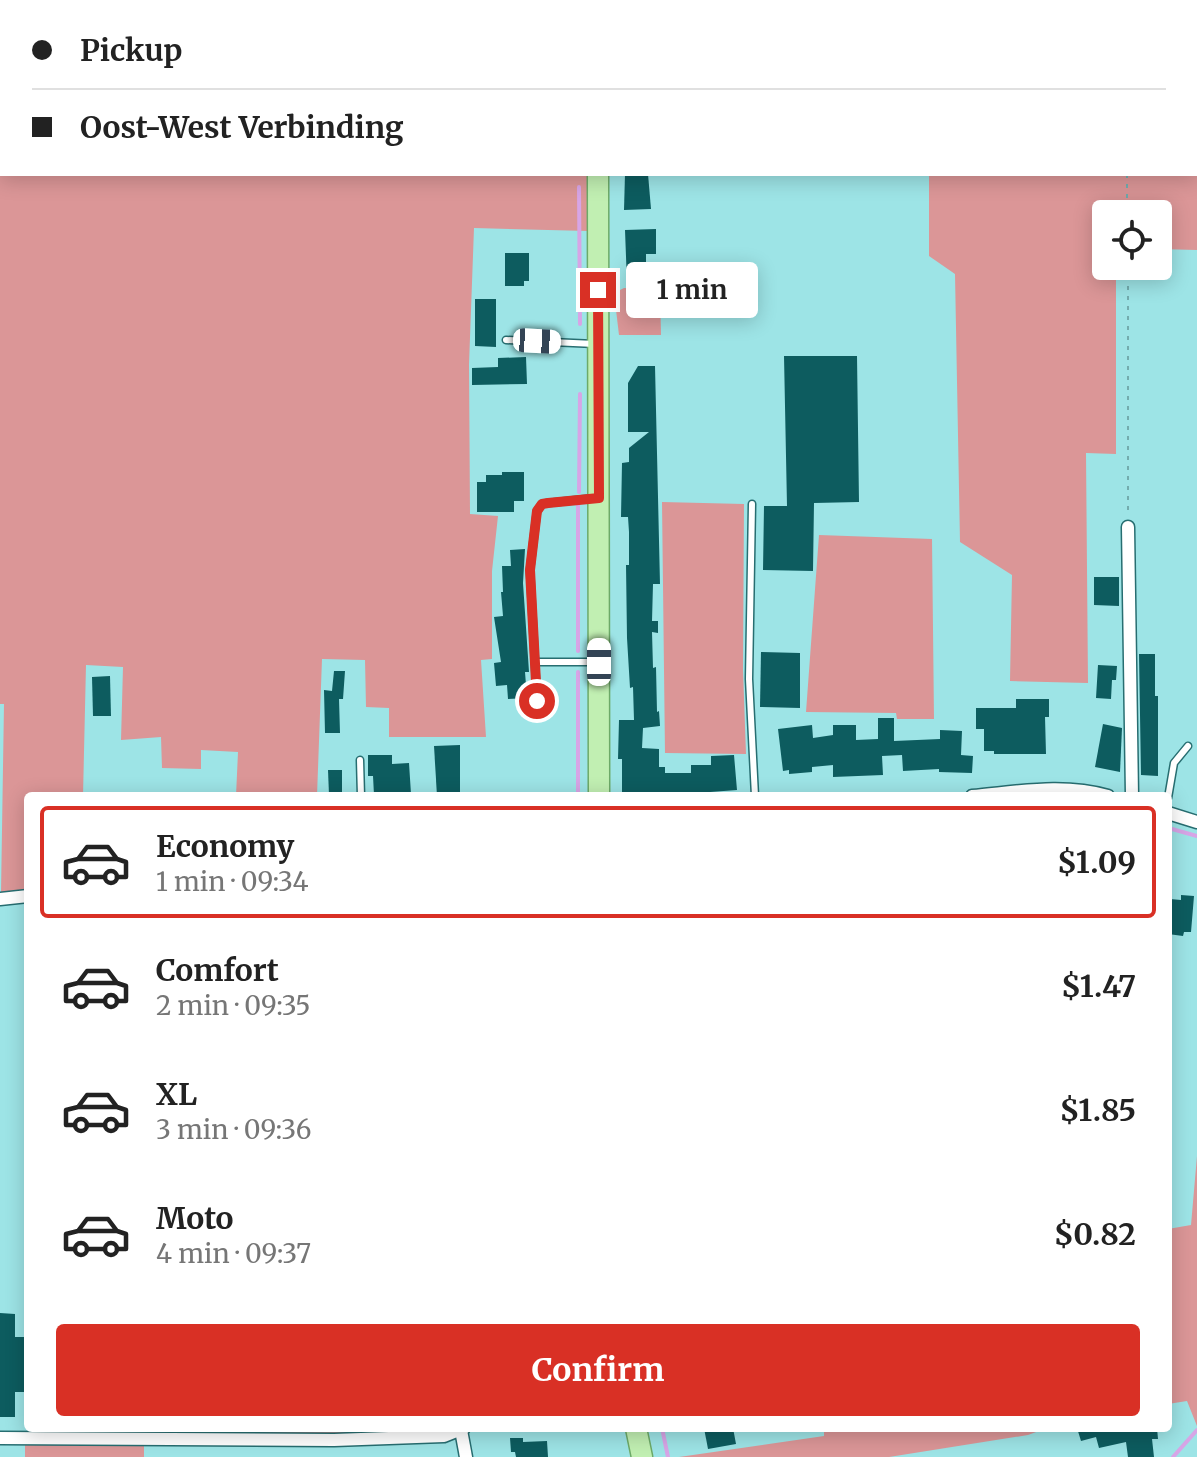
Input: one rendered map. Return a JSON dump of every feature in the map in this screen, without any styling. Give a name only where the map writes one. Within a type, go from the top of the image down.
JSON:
[{"type":"main road","points":[[598,176],[599,792]]},
{"type":"main road","points":[[637,1432],[642,1457]]},
{"type":"street","points":[[1128,527],[1132,792]]},
{"type":"street","points":[[1054,792],[1075,788],[1092,792]]},
{"type":"street","points":[[1172,814],[1197,822]]},
{"type":"street","points":[[0,899],[24,896]]},
{"type":"street","points":[[0,1438],[334,1440],[444,1436],[454,1432]]},
{"type":"street","points":[[462,1432],[466,1457]]},
{"type":"lane","points":[[506,340],[598,344]]},
{"type":"lane","points":[[537,701],[530,570],[537,511],[542,504],[599,498]]},
{"type":"lane","points":[[752,504],[749,679],[755,792]]},
{"type":"lane","points":[[536,662],[599,662]]},
{"type":"lane","points":[[1169,792],[1174,763],[1188,746]]},
{"type":"lane","points":[[360,760],[361,792]]},
{"type":"path","points":[[1127,176],[1127,200]]},
{"type":"path","points":[[1128,280],[1128,527]]},
{"type":"shaded area","points":[[0,176],[588,176],[588,231],[474,228],[469,365],[470,514],[498,516],[492,571],[492,659],[481,660],[486,737],[389,737],[389,708],[366,707],[365,660],[322,659],[317,792],[236,792],[238,752],[201,750],[201,769],[162,768],[161,737],[121,740],[123,667],[86,665],[83,792],[24,792],[24,890],[1,893],[4,704],[0,704]]},
{"type":"shaded area","points":[[929,176],[1197,176],[1197,250],[1172,249],[1172,200],[1092,200],[1092,280],[1116,280],[1116,454],[1086,453],[1088,683],[1010,681],[1012,575],[960,542],[955,274],[929,256]]},
{"type":"shaded area","points":[[624,288],[660,289],[661,335],[619,335],[614,293]]},
{"type":"shaded area","points":[[662,502],[744,504],[746,754],[665,753]]},
{"type":"shaded area","points":[[819,535],[932,539],[934,719],[897,719],[896,713],[806,712]]},
{"type":"shaded area","points":[[1197,1156],[1197,1426],[1187,1401],[1172,1403],[1172,1228],[1191,1225]]},
{"type":"shaded area","points":[[254,1432],[380,1432],[380,1433],[254,1435]]},
{"type":"shaded area","points":[[824,1432],[1036,1432],[889,1457],[679,1457],[824,1436]]},
{"type":"shaded area","points":[[25,1443],[144,1444],[144,1457],[25,1457]]},
{"type":"building","points":[[625,176],[648,176],[651,209],[624,210]]},
{"type":"building","points":[[656,229],[656,254],[646,254],[646,283],[627,283],[625,230]]},
{"type":"building","points":[[505,253],[529,253],[529,281],[524,281],[524,286],[505,286]]},
{"type":"building","points":[[475,299],[496,299],[496,347],[475,346]]},
{"type":"building","points":[[784,356],[857,356],[859,502],[814,503],[813,571],[763,570],[764,506],[787,506]]},
{"type":"building","points":[[526,357],[527,384],[472,385],[472,368],[498,367],[498,358]]},
{"type":"building","points":[[638,366],[655,366],[660,584],[653,584],[652,621],[658,621],[658,633],[652,632],[660,726],[643,728],[642,748],[659,749],[659,767],[665,767],[665,773],[691,773],[691,765],[711,765],[711,756],[734,755],[737,790],[622,792],[622,759],[618,759],[619,720],[634,720],[627,638],[629,532],[628,517],[621,517],[622,463],[629,462],[629,448],[649,432],[628,432],[628,383]]},
{"type":"building","points":[[502,472],[524,472],[524,501],[514,501],[514,512],[477,512],[477,482],[486,482],[486,475],[502,475]]},
{"type":"building","points":[[525,549],[523,583],[529,672],[525,672],[527,698],[508,699],[507,685],[496,686],[494,663],[501,662],[494,617],[503,616],[502,566],[511,566],[510,550]]},
{"type":"building","points":[[1094,577],[1119,577],[1119,606],[1094,605]]},
{"type":"building","points":[[761,652],[800,653],[800,708],[760,707]]},
{"type":"building","points":[[1139,654],[1155,654],[1158,776],[1141,775]]},
{"type":"building","points":[[1098,665],[1117,666],[1116,680],[1112,680],[1111,699],[1096,698]]},
{"type":"building","points":[[334,671],[345,671],[343,699],[339,699],[340,733],[325,733],[324,690],[332,691]]},
{"type":"building","points":[[110,676],[111,716],[93,716],[92,677]]},
{"type":"building","points":[[1016,699],[1049,699],[1049,717],[1045,717],[1046,754],[994,754],[994,751],[984,751],[984,729],[976,729],[976,708],[1016,708]]},
{"type":"building","points":[[878,718],[894,718],[894,741],[940,739],[940,730],[962,731],[961,755],[973,756],[972,773],[939,772],[939,769],[903,771],[902,755],[882,756],[883,775],[833,777],[833,765],[812,767],[812,772],[789,774],[789,770],[783,771],[778,729],[812,725],[813,738],[833,735],[833,725],[856,725],[856,740],[878,739]]},
{"type":"building","points":[[1103,724],[1122,728],[1120,772],[1095,767]]},
{"type":"building","points":[[460,745],[460,792],[437,792],[434,746]]},
{"type":"building","points":[[368,755],[392,755],[392,764],[409,763],[411,792],[374,792],[373,776],[368,776]]},
{"type":"building","points":[[328,770],[342,770],[342,792],[329,792]]},
{"type":"building","points":[[1181,895],[1194,896],[1191,932],[1184,932],[1183,936],[1172,935],[1172,899],[1181,900]]},
{"type":"building","points":[[0,1313],[15,1314],[15,1337],[24,1337],[24,1392],[15,1392],[15,1417],[0,1417]]},
{"type":"building","points":[[705,1432],[734,1432],[736,1444],[708,1449]]},
{"type":"building","points":[[1078,1432],[1157,1432],[1158,1439],[1152,1439],[1154,1457],[1128,1457],[1126,1442],[1099,1448],[1096,1437],[1081,1441]]},
{"type":"building","points":[[510,1438],[523,1438],[523,1442],[547,1441],[548,1457],[516,1457],[515,1452],[511,1452]]},
{"type":"waterway","points":[[579,187],[580,324]]},
{"type":"waterway","points":[[579,492],[580,394]]},
{"type":"waterway","points":[[578,504],[578,651]]},
{"type":"waterway","points":[[578,672],[578,792]]},
{"type":"waterway","points":[[1172,829],[1197,836]]},
{"type":"waterway","points":[[1173,1457],[1197,1430]]},
{"type":"waterway","points":[[663,1432],[668,1457]]},
{"type":"route","points":[[537,701],[530,570],[537,511],[542,504],[599,498],[598,290]]}]
